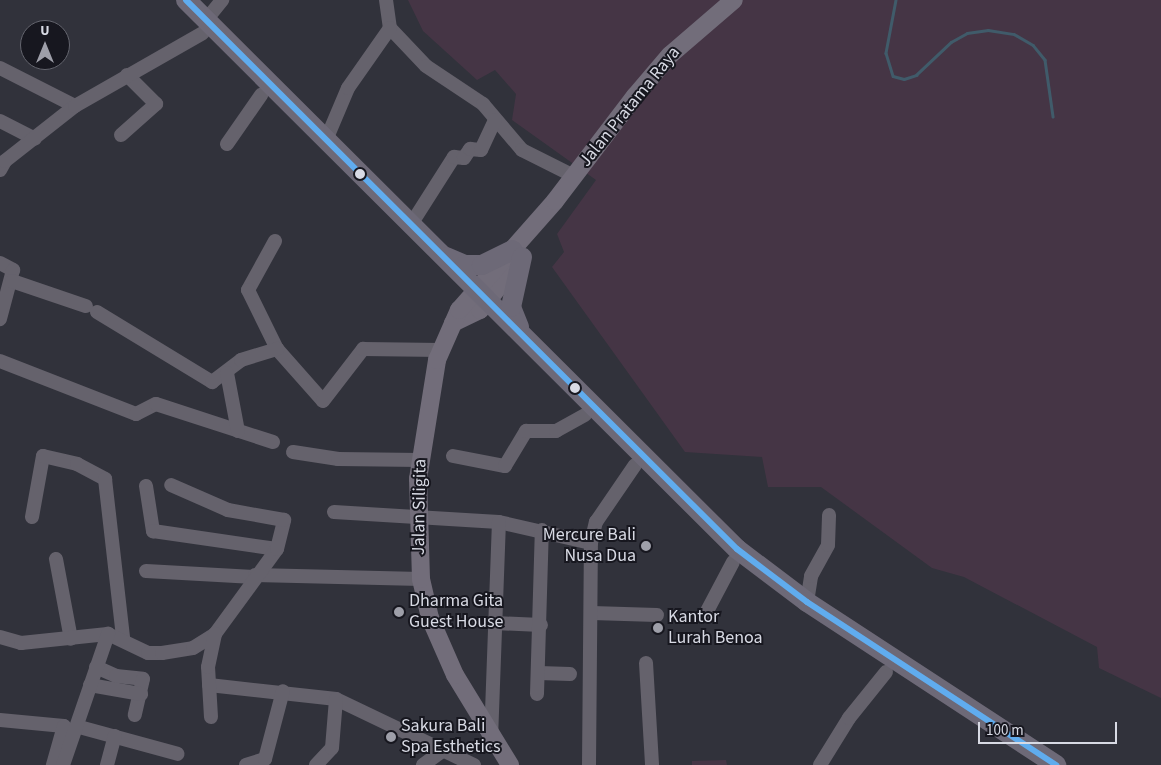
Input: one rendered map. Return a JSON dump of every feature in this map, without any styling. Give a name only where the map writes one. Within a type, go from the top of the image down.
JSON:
[{"type":"highway","points":[[170,0],[262,96],[479,299],[520,331],[737,549],[807,602],[1056,765]]},
{"type":"highway","points":[[186,0],[200,30],[326,140],[437,253],[585,415],[733,562],[886,672],[1034,765]]},
{"type":"highway","points":[[437,253],[465,265],[482,266],[518,254],[511,307],[520,331]]},
{"type":"main road","name":"Jalan Pratama Raya","points":[[479,299],[518,254],[582,165],[670,54],[734,0]]},
{"type":"main road","name":"Jalan Siligita","points":[[479,299],[454,323],[441,350],[428,397],[420,460],[417,515],[421,579],[430,618],[448,659],[491,740],[510,765]]},
{"type":"street","points":[[2,164],[75,106],[200,30],[222,0]]},
{"type":"street","points":[[386,0],[390,28],[426,66],[452,80],[495,120],[522,150],[582,165]]},
{"type":"street","points":[[326,140],[348,88],[390,28]]},
{"type":"street","points":[[0,68],[75,106]]},
{"type":"street","points":[[122,135],[156,104],[127,75]]},
{"type":"street","points":[[227,144],[262,96]]},
{"type":"street","points":[[410,226],[454,158],[464,158],[470,149],[481,150],[495,120]]},
{"type":"street","points":[[0,121],[35,139]]},
{"type":"street","points":[[275,241],[248,290],[277,349],[323,401],[363,349],[441,350]]},
{"type":"street","points":[[0,263],[13,270],[12,281],[0,319]]},
{"type":"street","points":[[12,281],[91,309],[208,381],[216,382],[241,360],[277,349]]},
{"type":"street","points":[[0,361],[136,414],[156,404],[273,442]]},
{"type":"street","points":[[227,373],[238,431]]},
{"type":"street","points":[[453,456],[505,466],[526,431],[556,431],[585,415]]},
{"type":"street","points":[[293,452],[338,459],[420,460]]},
{"type":"street","points":[[32,517],[44,456],[77,464],[106,479],[123,638]]},
{"type":"street","points":[[589,765],[592,613],[591,543],[596,522],[635,465]]},
{"type":"street","points":[[0,637],[21,643],[108,634],[123,638],[136,648],[162,653],[193,648],[215,634],[277,548],[284,520],[228,510],[171,485]]},
{"type":"street","points":[[146,486],[154,531],[277,548]]},
{"type":"street","points":[[334,512],[417,515],[499,522],[542,530],[591,543]]},
{"type":"street","points":[[807,602],[811,576],[828,545],[830,515]]},
{"type":"street","points":[[491,740],[499,522]]},
{"type":"street","points":[[537,694],[541,625],[542,530]]},
{"type":"street","points":[[56,559],[71,639]]},
{"type":"street","points":[[705,614],[733,562]]},
{"type":"street","points":[[146,571],[255,576],[421,579]]},
{"type":"street","points":[[592,613],[658,615]]},
{"type":"street","points":[[495,623],[541,625]]},
{"type":"street","points":[[63,765],[108,634]]},
{"type":"street","points":[[211,717],[209,685],[215,634]]},
{"type":"street","points":[[646,663],[652,765]]},
{"type":"street","points":[[96,667],[116,676],[143,679],[135,715]]},
{"type":"street","points":[[820,765],[849,718],[886,672]]},
{"type":"street","points":[[539,673],[570,674]]},
{"type":"street","points":[[90,685],[141,694]]},
{"type":"street","points":[[209,685],[282,691],[336,699],[445,748],[474,765]]},
{"type":"street","points":[[246,765],[264,759],[282,691]]},
{"type":"street","points":[[316,765],[332,748],[336,699]]},
{"type":"street","points":[[0,720],[64,726],[53,765]]},
{"type":"street","points":[[83,728],[178,754]]},
{"type":"street","points":[[109,763],[115,736]]},
{"type":"street","points":[[428,764],[445,748]]},
{"type":"shaded area","points":[[408,0],[1161,0],[1161,698],[1099,668],[1097,647],[964,577],[932,568],[821,487],[768,487],[762,457],[685,452],[552,267],[564,252],[557,234],[596,180],[512,120],[516,94],[495,70],[477,80],[423,31]]},
{"type":"shaded area","points":[[726,760],[727,765],[692,765],[692,761]]},
{"type":"waterway","points":[[896,0],[886,53],[893,76],[904,79],[916,75],[951,42],[967,33],[988,30],[1014,34],[1033,45],[1045,60],[1053,116]]},
{"type":"transit line","points":[[186,0],[737,549],[807,602],[1056,765]]},
{"type":"place","name":"Mercure Bali Nusa Dua","points":[[646,546]]},
{"type":"place","name":"Dharma Gita Guest House","points":[[399,612]]},
{"type":"place","name":"Kantor Lurah Benoa","points":[[658,628]]},
{"type":"place","name":"Sakura Bali Spa Esthetics","points":[[391,737]]}]
